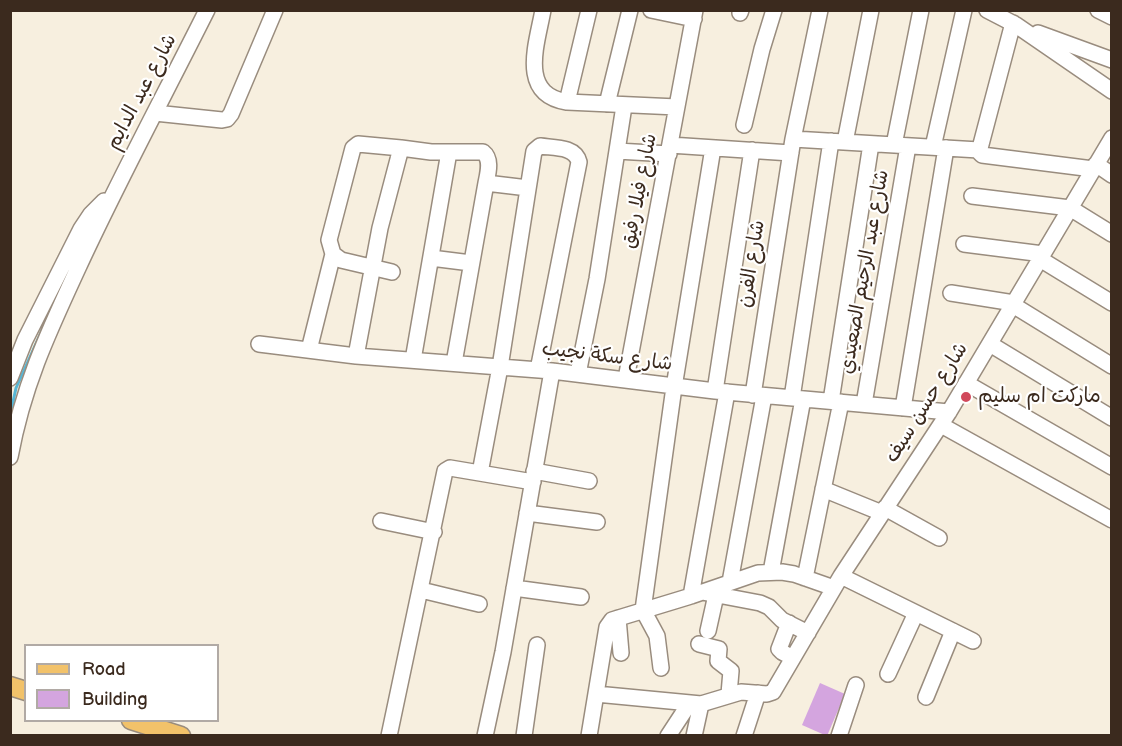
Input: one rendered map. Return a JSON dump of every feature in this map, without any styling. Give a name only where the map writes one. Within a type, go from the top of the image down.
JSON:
[{"type":"main road","points":[[137,722],[181,735]]},
{"type":"street","name":"شارع عبد الدايم","points":[[10,457],[17,398],[112,193],[207,10]]},
{"type":"street","points":[[155,113],[227,119],[275,10]]},
{"type":"street","points":[[543,10],[534,64],[538,85],[544,93],[555,100],[567,102],[677,107]]},
{"type":"street","points":[[567,102],[589,10]]},
{"type":"street","points":[[607,104],[630,10]]},
{"type":"street","points":[[651,10],[695,15]]},
{"type":"street","points":[[744,125],[774,10]]},
{"type":"street","name":"شارع الفرن","points":[[730,582],[792,146],[820,10]]},
{"type":"street","points":[[771,572],[838,142],[871,10]]},
{"type":"street","name":"شارع عبد الرحيم الصعيدي","points":[[864,404],[921,10]]},
{"type":"street","points":[[903,408],[940,148],[964,10]]},
{"type":"street","points":[[987,10],[1112,60]]},
{"type":"street","points":[[1098,10],[1112,17]]},
{"type":"street","name":"شارع فيلا رفيق","points":[[626,379],[695,15]]},
{"type":"street","points":[[979,150],[1013,20]]},
{"type":"street","points":[[1013,20],[1112,91]]},
{"type":"street","points":[[578,374],[597,279],[624,106]]},
{"type":"street","name":"شارع حسن سيف","points":[[758,693],[771,694],[776,689],[837,582],[945,419],[1112,138]]},
{"type":"street","points":[[617,151],[712,148],[752,150],[838,142],[979,150],[982,154],[1094,166],[1112,176]]},
{"type":"street","points":[[309,350],[333,254],[329,240],[352,148],[358,144],[431,152],[485,153],[489,160],[486,183],[454,363]]},
{"type":"street","points":[[805,578],[823,489],[871,144]]},
{"type":"street","points":[[480,473],[500,367],[534,151],[540,146],[570,150],[578,156],[579,162],[545,370],[534,477],[485,735]]},
{"type":"street","points":[[356,356],[372,268],[401,148]]},
{"type":"street","points":[[661,668],[657,636],[643,610],[674,387],[712,148]]},
{"type":"street","points":[[729,694],[730,671],[718,661],[719,650],[703,637],[703,594],[721,392],[752,150]]},
{"type":"street","points":[[413,360],[449,152]]},
{"type":"street","points":[[486,183],[528,188]]},
{"type":"street","name":"شارع عبد الدايم","points":[[10,378],[25,340],[81,229],[96,207],[112,193]]},
{"type":"street","points":[[972,196],[1070,208],[1112,234]]},
{"type":"street","points":[[964,244],[1041,256],[1112,303]]},
{"type":"street","points":[[333,254],[341,260],[392,272]]},
{"type":"street","points":[[431,258],[471,263]]},
{"type":"street","points":[[951,293],[1013,304],[1112,366]]},
{"type":"street","name":"شارع سكة نجيب","points":[[259,344],[356,356],[545,370],[721,392],[903,408],[945,419]]},
{"type":"street","points":[[990,344],[1112,418]]},
{"type":"street","points":[[966,383],[1112,467]]},
{"type":"street","points":[[945,419],[1112,520]]},
{"type":"street","points":[[389,735],[434,532],[445,471],[450,468],[480,473],[589,481]]},
{"type":"street","points":[[823,489],[884,511],[939,538]]},
{"type":"street","points":[[527,513],[597,522]]},
{"type":"street","points":[[381,521],[434,532]]},
{"type":"street","points":[[590,735],[608,627],[612,620],[703,594],[758,573],[794,574],[805,578],[837,582],[916,613],[973,641]]},
{"type":"street","points":[[514,588],[581,597]]},
{"type":"street","points":[[421,590],[479,604]]},
{"type":"street","points":[[703,594],[760,603],[769,607],[778,618],[808,633]]},
{"type":"street","points":[[888,674],[916,613]]},
{"type":"street","points":[[618,618],[621,653]]},
{"type":"street","points":[[789,623],[779,649],[793,658]]},
{"type":"street","points":[[926,697],[953,631]]},
{"type":"street","points":[[524,735],[537,645]]},
{"type":"street","points":[[839,735],[856,686]]},
{"type":"street","points":[[596,694],[695,704],[719,700],[729,694],[758,693],[744,735]]},
{"type":"street","points":[[668,735],[695,704]]},
{"type":"street","points":[[694,735],[695,704]]},
{"type":"building","points":[[820,683],[845,694],[827,736],[802,725]]},
{"type":"waterway","points":[[10,416],[16,388],[53,306]]},
{"type":"place","name":"ماركت ام سليم","points":[[966,397]]}]
